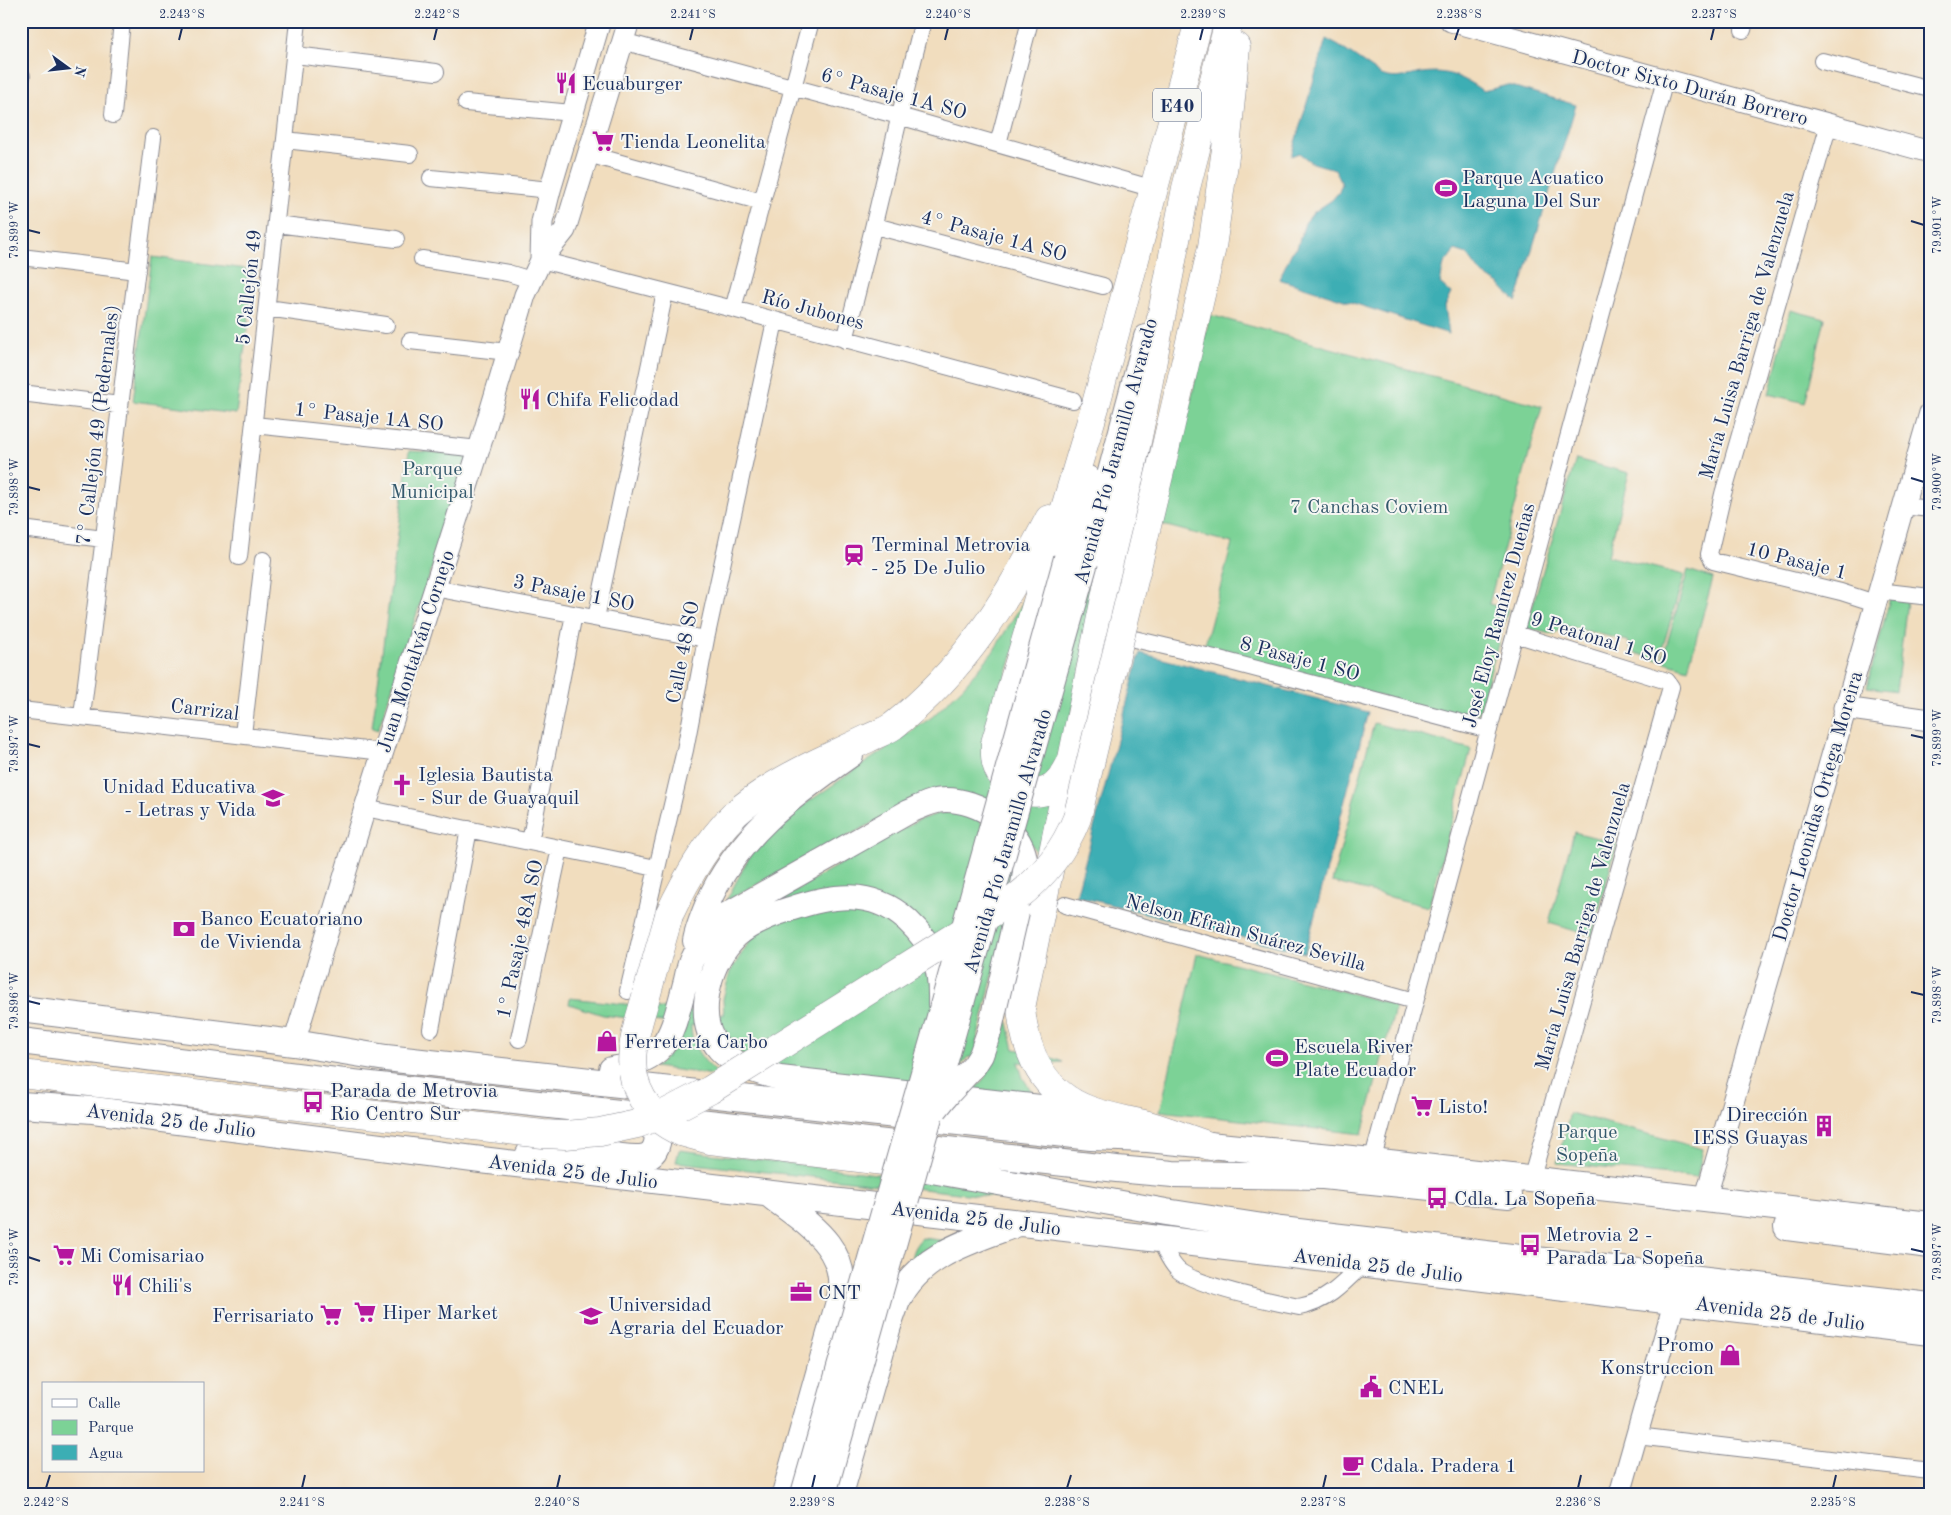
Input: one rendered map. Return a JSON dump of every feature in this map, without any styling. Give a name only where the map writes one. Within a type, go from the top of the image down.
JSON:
[{"type":"highway","name":"E40","points":[[1121,312],[1199,21]]},
{"type":"highway","name":"E40","points":[[1186,188],[1229,21]]},
{"type":"highway","points":[[21,1074],[543,1134],[600,1132],[664,1114],[710,1090],[1016,898],[1038,880],[1056,860],[1071,834],[1077,818],[1108,696],[1162,463],[1212,247],[1226,149],[1237,21]]},
{"type":"highway","points":[[1186,188],[1074,756],[1021,1008],[1026,1044],[1050,1084],[1061,1095],[1087,1110],[1112,1118],[1156,1127],[1210,1146]]},
{"type":"highway","points":[[882,1161],[698,1137],[671,1127],[661,1121],[645,1104],[639,1092],[632,1067],[634,1042],[669,915],[686,880],[702,854],[735,814],[759,795],[783,780],[891,727],[948,676],[982,633],[1014,585],[1050,518],[1084,402],[1121,312]]},
{"type":"highway","points":[[1074,756],[1065,775],[1057,784],[1049,790],[1029,792],[1016,789],[1002,776],[997,768],[995,743],[1084,402]]},
{"type":"main road","name":"Avenida Pío Jaramillo Alvarado","points":[[803,1494],[940,1013],[1186,188]]},
{"type":"main road","name":"Avenida Pío Jaramillo Alvarado","points":[[824,1494],[928,1124],[1076,560],[1121,312]]},
{"type":"main road","points":[[558,1078],[643,1062],[662,1047],[673,1026],[702,917],[715,887],[739,850],[773,815],[830,770],[891,727]]},
{"type":"main road","points":[[691,962],[703,940],[726,915],[925,804],[944,800],[963,802],[978,807],[1001,822],[1016,836],[1025,859],[1018,912],[990,1029],[981,1055],[974,1066],[938,1104],[928,1124]]},
{"type":"main road","points":[[940,1013],[939,969],[922,935],[898,912],[891,908],[867,899],[849,896],[814,901],[777,913],[747,928],[724,950],[716,965],[706,997],[705,1012],[706,1024],[718,1048],[730,1059],[760,1074],[780,1078],[1049,1108],[1112,1118]]},
{"type":"main road","points":[[21,1009],[294,1043],[386,1058],[558,1078],[1091,1137],[1148,1139],[1372,1161],[1930,1225]]},
{"type":"main road","points":[[21,1020],[76,1016]]},
{"type":"main road","points":[[21,1041],[334,1080],[1117,1169],[1173,1174],[1323,1176],[1624,1207],[1930,1245]]},
{"type":"main road","points":[[386,1058],[596,1110],[624,1119],[648,1122],[657,1132],[658,1138],[650,1155],[638,1158],[587,1152],[554,1151],[481,1160]]},
{"type":"main road","points":[[21,1092],[93,1110]]},
{"type":"main road","name":"Avenida 25 de Julio","points":[[21,1105],[93,1110],[481,1160],[1676,1300],[1930,1332]]},
{"type":"main road","points":[[1210,1146],[1323,1176]]},
{"type":"main road","name":"Avenida 25 de Julio","points":[[882,1161],[1166,1212],[1281,1230],[1930,1306]]},
{"type":"main road","points":[[769,1194],[823,1238],[836,1255],[842,1278],[840,1298],[785,1494]]},
{"type":"main road","points":[[840,1494],[888,1326],[897,1302],[906,1287],[916,1274],[935,1258],[956,1247],[1020,1223]]},
{"type":"main road","points":[[1160,1239],[1281,1230]]},
{"type":"main road","points":[[1806,1291],[1872,1324]]},
{"type":"street","points":[[113,115],[122,21]]},
{"type":"street","name":"5 Callejón 49","points":[[239,557],[298,21]]},
{"type":"street","name":"Juan Montalván Cornejo","points":[[541,260],[542,222],[600,21]]},
{"type":"street","points":[[733,309],[811,21]]},
{"type":"street","points":[[845,340],[875,226],[899,116],[923,21]]},
{"type":"street","points":[[998,144],[1030,21]]},
{"type":"street","name":"Doctor Sixto Durán Borrero","points":[[1464,23],[1930,152]]},
{"type":"street","name":"Juan Montalván Cornejo","points":[[294,1043],[365,808],[531,280],[541,260],[565,230],[625,31]]},
{"type":"street","name":"6° Pasaje 1A SO","points":[[625,31],[792,88],[899,116],[1154,189]]},
{"type":"street","points":[[294,55],[436,72]]},
{"type":"street","points":[[1822,60],[1930,89]]},
{"type":"street","name":"José Eloy Ramírez Dueñas","points":[[1372,1161],[1665,80]]},
{"type":"street","points":[[466,103],[572,114]]},
{"type":"street","name":"María Luisa Barriga de Valenzuela","points":[[1710,559],[1709,554],[1723,494],[1829,124]]},
{"type":"street","name":"7° Callejón 49 (Pedernales)","points":[[82,716],[153,138]]},
{"type":"street","points":[[285,140],[410,154]]},
{"type":"street","points":[[588,154],[762,202]]},
{"type":"street","points":[[431,178],[550,190]]},
{"type":"street","points":[[276,224],[396,239]]},
{"type":"street","name":"4° Pasaje 1A SO","points":[[875,226],[1103,286]]},
{"type":"street","points":[[21,257],[137,271]]},
{"type":"street","points":[[422,259],[508,273],[531,280]]},
{"type":"street","name":"Río Jubones","points":[[541,260],[1084,402]]},
{"type":"street","points":[[596,618],[665,292]]},
{"type":"street","points":[[267,308],[386,325]]},
{"type":"street","name":"Calle 48 SO","points":[[628,991],[685,750],[706,639],[775,321]]},
{"type":"street","points":[[410,341],[508,352]]},
{"type":"street","points":[[21,393],[120,405]]},
{"type":"street","name":"Doctor Leonidas Ortega Moreira","points":[[1705,1200],[1846,701],[1930,413]]},
{"type":"street","name":"1° Pasaje 1A SO","points":[[254,426],[479,449]]},
{"type":"street","points":[[1903,506],[1930,509]]},
{"type":"street","points":[[21,529],[104,539]]},
{"type":"street","name":"10 Pasaje 1","points":[[1710,559],[1713,562],[1841,592],[1876,597],[1930,597]]},
{"type":"street","points":[[243,735],[263,560]]},
{"type":"street","name":"3 Pasaje 1 SO","points":[[434,588],[706,639]]},
{"type":"street","points":[[530,842],[574,614]]},
{"type":"street","name":"8 Pasaje 1 SO","points":[[1099,631],[1219,659],[1489,730]]},
{"type":"street","name":"9 Peatonal 1 SO","points":[[1515,634],[1670,683]]},
{"type":"street","name":"María Luisa Barriga de Valenzuela","points":[[1531,1180],[1672,687],[1670,683]]},
{"type":"street","points":[[1846,701],[1930,706]]},
{"type":"street","points":[[1846,701],[1930,720]]},
{"type":"street","name":"Carrizal","points":[[21,710],[383,752]]},
{"type":"street","points":[[365,808],[656,868]]},
{"type":"street","points":[[430,1029],[469,830]]},
{"type":"street","name":"1° Pasaje 48A SO","points":[[519,1039],[560,848]]},
{"type":"street","name":"Nelson Efraìn Suárez Sevilla","points":[[1065,905],[1415,1001]]},
{"type":"street","points":[[1160,1239],[1174,1265],[1183,1274],[1206,1284],[1299,1308],[1312,1305],[1331,1295],[1364,1263]]},
{"type":"street","points":[[1620,1494],[1676,1300]]},
{"type":"street","points":[[1637,1436],[1930,1471]]},
{"type":"green space","points":[[152,257],[255,270],[236,414],[133,401]]},
{"type":"green space","points":[[1790,310],[1825,319],[1805,403],[1769,394]]},
{"type":"green space","name":"7 Canchas Coviem","points":[[1210,315],[1542,406],[1489,604],[1508,609],[1479,712],[1468,720],[1204,648],[1232,543],[1163,525]]},
{"type":"green space","name":"Parque Municipal","points":[[409,451],[470,454],[378,730],[372,728]]},
{"type":"green space","points":[[1576,459],[1629,473],[1608,556],[1684,575],[1659,660],[1632,652],[1628,641],[1563,625],[1555,635],[1526,628]]},
{"type":"green space","points":[[1099,545],[1105,546],[1064,755],[1051,776],[1034,782]]},
{"type":"green space","points":[[1688,570],[1713,578],[1688,669],[1662,661]]},
{"type":"green space","points":[[1035,582],[983,750],[1060,798],[1040,864],[1035,850],[1021,829],[917,799],[726,901],[751,854],[774,828],[798,809],[932,717],[964,686],[993,652]]},
{"type":"green space","points":[[1890,598],[1907,601],[1896,691],[1867,687]]},
{"type":"green space","points":[[1374,723],[1471,749],[1429,907],[1332,882]]},
{"type":"green space","points":[[960,812],[977,818],[1014,862],[1017,876],[976,1044],[999,1047],[1007,1019],[1014,1049],[1035,1052],[1063,1062],[1036,1064],[1018,1062],[1023,1078],[1036,1098],[973,1092],[986,1076],[995,1060],[968,1057],[944,1085],[774,1069],[735,1050],[725,1029],[691,1025],[696,1048],[709,1065],[721,1076],[655,1067],[674,1049],[686,1025],[603,1015],[569,1004],[570,998],[724,1015],[723,999],[730,972],[773,904],[919,820],[940,813]]},
{"type":"green space","points":[[1574,832],[1617,843],[1592,936],[1549,923]]},
{"type":"green space","name":"Escuela River Plate Ecuador","points":[[1197,954],[1396,1005],[1362,1134],[1160,1111]]},
{"type":"green space","name":"Parque Sopeña","points":[[1570,1113],[1703,1149],[1697,1178],[1557,1163]]},
{"type":"green space","points":[[679,1150],[959,1184],[1067,1205],[676,1162]]},
{"type":"green space","points":[[922,1238],[948,1241],[912,1268],[911,1259],[913,1252]]},
{"type":"water","name":"Parque Acuatico Laguna Del Sur","points":[[1326,39],[1381,75],[1396,78],[1432,72],[1450,74],[1466,80],[1483,91],[1508,85],[1576,105],[1516,302],[1499,284],[1481,273],[1467,254],[1455,250],[1444,264],[1440,283],[1451,293],[1445,306],[1449,334],[1279,279],[1292,252],[1297,248],[1305,223],[1314,212],[1332,200],[1339,192],[1342,184],[1335,169],[1312,163],[1299,153],[1291,156]]},
{"type":"water","points":[[1140,653],[1368,712],[1305,953],[1076,896]]},
{"type":"place","name":"Ecuaburger","points":[[566,83]]},
{"type":"place","name":"Tienda Leonelita","points":[[603,141]]},
{"type":"place","name":"Parque Acuatico Laguna Del Sur","points":[[1446,188]]},
{"type":"place","name":"Chifa Felicodad","points":[[530,399]]},
{"type":"place","name":"Terminal Metrovia - 25 De Julio","points":[[854,555]]},
{"type":"place","name":"Iglesia Bautista - Sur de Guayaquil","points":[[402,785]]},
{"type":"place","name":"Unidad Educativa - Letras y Vida","points":[[273,798]]},
{"type":"place","name":"Banco Ecuatoriano de Vivienda","points":[[184,929]]},
{"type":"place","name":"Ferretería Carbo","points":[[607,1041]]},
{"type":"place","name":"Escuela River Plate Ecuador","points":[[1277,1058]]},
{"type":"place","name":"Parada de Metrovia Rio Centro Sur","points":[[313,1102]]},
{"type":"place","name":"Listo!","points":[[1422,1106]]},
{"type":"place","name":"Dirección IESS Guayas","points":[[1824,1126]]},
{"type":"place","name":"Cdla. La Sopeña","points":[[1437,1198]]},
{"type":"place","name":"Metrovia 2 - Parada La Sopeña","points":[[1530,1245]]},
{"type":"place","name":"Mi Comisariao","points":[[64,1255]]},
{"type":"place","name":"Chili's","points":[[122,1285]]},
{"type":"place","name":"CNT","points":[[801,1292]]},
{"type":"place","name":"Hiper Market","points":[[365,1312]]},
{"type":"place","name":"Ferrisariato","points":[[331,1315]]},
{"type":"place","name":"Universidad Agraria del Ecuador","points":[[591,1316]]},
{"type":"place","name":"Promo Konstruccion","points":[[1730,1355]]},
{"type":"place","name":"CNEL","points":[[1371,1387]]},
{"type":"place","name":"Cdala. Pradera 1","points":[[1353,1465]]}]
